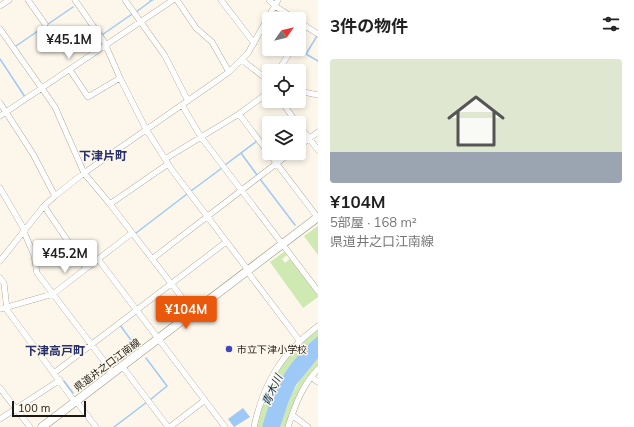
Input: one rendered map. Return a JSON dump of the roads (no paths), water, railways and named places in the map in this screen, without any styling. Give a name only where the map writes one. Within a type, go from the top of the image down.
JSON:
[{"type":"main road","name":"県道井之口江南線","points":[[42,427],[318,218]]},
{"type":"street","points":[[0,6],[9,0]]},
{"type":"street","points":[[28,0],[45,24]]},
{"type":"street","points":[[75,0],[106,46],[120,78],[146,129],[166,161],[299,340]]},
{"type":"street","points":[[125,0],[165,56],[188,101]]},
{"type":"street","points":[[0,116],[173,0]]},
{"type":"street","points":[[177,0],[196,28],[212,42],[229,72]]},
{"type":"street","points":[[221,0],[254,42]]},
{"type":"street","points":[[269,0],[284,12]]},
{"type":"street","points":[[0,261],[44,206],[55,196],[84,172],[116,152],[146,129],[229,72],[242,60],[278,0]]},
{"type":"street","points":[[306,26],[318,34]]},
{"type":"street","points":[[0,29],[54,107],[84,172],[193,312]]},
{"type":"street","points":[[242,60],[262,76]]},
{"type":"street","points":[[70,70],[88,97],[120,78]]},
{"type":"street","points":[[306,92],[318,95]]},
{"type":"street","points":[[110,204],[166,161],[201,137],[239,114],[262,97]]},
{"type":"street","points":[[0,103],[33,154],[55,196]]},
{"type":"street","points":[[182,105],[201,137],[318,291]]},
{"type":"street","points":[[285,108],[292,116]]},
{"type":"street","points":[[239,114],[318,218]]},
{"type":"street","points":[[306,140],[318,132]]},
{"type":"street","points":[[306,134],[318,150]]},
{"type":"street","points":[[152,259],[281,160]]},
{"type":"street","points":[[0,188],[24,232],[34,255],[37,273],[113,373]]},
{"type":"street","points":[[44,206],[86,268]]},
{"type":"street","points":[[0,309],[53,294],[132,233]]},
{"type":"street","points":[[54,373],[226,242]]},
{"type":"street","points":[[98,259],[225,427]]},
{"type":"street","points":[[0,278],[4,283],[6,307],[96,427]]},
{"type":"street","points":[[254,427],[260,403],[276,368],[299,340],[318,326]]},
{"type":"street","points":[[122,366],[169,427],[205,400]]},
{"type":"street","points":[[288,427],[297,400],[311,377],[318,369]]},
{"type":"street","points":[[311,377],[318,382]]},
{"type":"street","points":[[0,419],[60,380]]},
{"type":"street","points":[[0,388],[30,427]]},
{"type":"street","points":[[292,415],[308,427]]},
{"type":"water","points":[[318,336],[318,358],[296,385],[280,427],[262,427],[271,401],[282,377],[298,355]]},
{"type":"water","points":[[243,408],[250,417],[234,427],[228,419]]},
{"type":"waterway","points":[[136,12],[151,1]]},
{"type":"waterway","points":[[16,46],[73,7]]},
{"type":"waterway","points":[[102,35],[132,14]]},
{"type":"waterway","points":[[317,36],[306,54],[318,61]]},
{"type":"waterway","points":[[0,59],[25,97]]},
{"type":"waterway","points":[[225,165],[257,141]]},
{"type":"waterway","points":[[241,153],[257,175]]},
{"type":"waterway","points":[[191,191],[222,168]]},
{"type":"waterway","points":[[260,179],[295,225]]},
{"type":"waterway","points":[[136,233],[187,194]]},
{"type":"waterway","points":[[120,325],[136,347]]},
{"type":"waterway","points":[[146,358],[167,386],[150,400]]},
{"type":"waterway","points":[[64,381],[73,393]]},
{"type":"waterway","points":[[114,427],[147,402]]},
{"type":"place","name":"市立下津小学校","points":[[229,349]]},
{"type":"district","name":"下津片町","points":[[103,155]]},
{"type":"district","name":"下津高戸町","points":[[55,350]]},
{"type":"water label","name":"青木川","points":[[272,390]]}]
